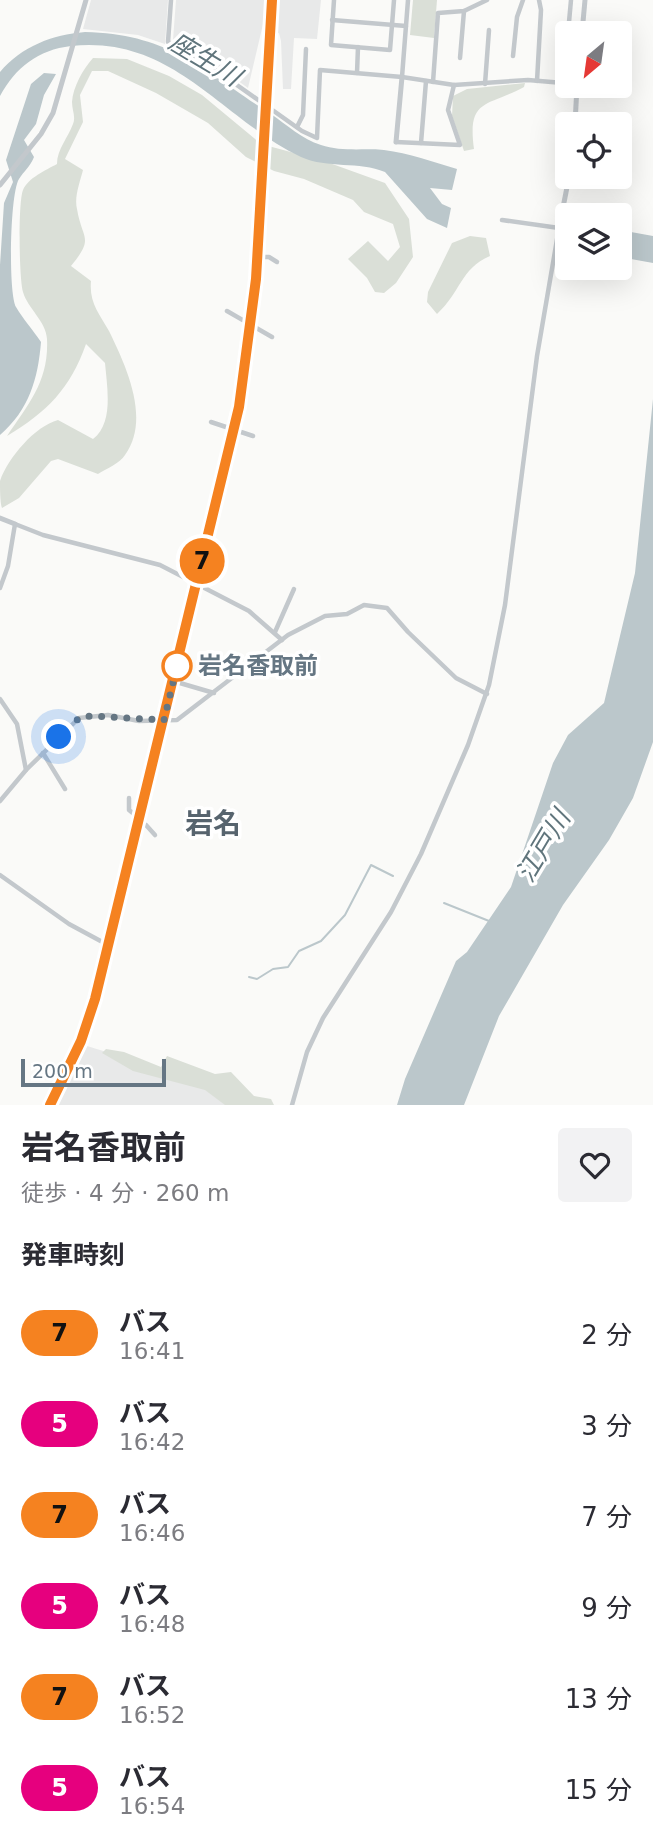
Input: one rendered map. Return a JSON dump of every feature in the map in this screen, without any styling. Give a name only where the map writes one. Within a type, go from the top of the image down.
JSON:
[{"type":"street","points":[[0,185],[41,134],[52,113],[86,0]]},
{"type":"street","points":[[171,0],[168,42],[200,59],[317,138],[320,70],[402,77],[454,85],[555,82]]},
{"type":"street","points":[[50,1105],[81,1041],[109,946],[234,430],[252,325],[272,0]]},
{"type":"street","points":[[334,0],[331,45],[390,50],[394,0]]},
{"type":"street","points":[[408,0],[396,142],[460,145],[448,110],[454,85]]},
{"type":"street","points":[[421,143],[438,13],[464,10],[487,0]]},
{"type":"street","points":[[513,56],[517,17],[523,0]]},
{"type":"street","points":[[537,81],[541,10],[539,0]]},
{"type":"street","points":[[569,21],[571,0]]},
{"type":"street","points":[[583,21],[585,0]]},
{"type":"street","points":[[460,58],[464,10]]},
{"type":"street","points":[[332,20],[406,26]]},
{"type":"street","points":[[485,84],[489,30]]},
{"type":"street","points":[[357,73],[358,47]]},
{"type":"street","points":[[297,127],[303,115],[306,49]]},
{"type":"street","points":[[502,220],[555,227]]},
{"type":"street","points":[[251,232],[259,235]]},
{"type":"street","points":[[292,1105],[313,1037],[410,877],[463,757],[487,694],[505,605],[537,356],[555,251]]},
{"type":"street","points":[[258,257],[269,257],[277,262]]},
{"type":"street","points":[[227,312],[272,337]]},
{"type":"street","points":[[211,422],[253,436]]},
{"type":"street","points":[[0,518],[43,535],[160,565],[249,611],[282,640]]},
{"type":"street","points":[[0,588],[8,566],[15,524]]},
{"type":"street","points":[[275,632],[294,589]]},
{"type":"street","points":[[0,801],[26,770],[79,718],[108,715],[139,720],[181,718],[282,640],[324,616],[347,614],[364,605],[383,606],[456,678],[487,694]]},
{"type":"street","points":[[173,681],[214,694]]},
{"type":"street","points":[[0,699],[17,724],[26,770]]},
{"type":"street","points":[[43,753],[65,789]]},
{"type":"street","points":[[129,798],[129,810],[155,835]]},
{"type":"street","points":[[0,875],[69,925],[109,946]]},
{"type":"shaded area","points":[[91,0],[168,0],[165,44],[138,35],[83,29]]},
{"type":"shaded area","points":[[176,0],[265,0],[264,20],[248,88],[202,55],[173,40]]},
{"type":"shaded area","points":[[278,0],[321,0],[317,39],[294,38],[291,89],[283,89],[281,41],[279,33],[275,34]]},
{"type":"shaded area","points":[[413,0],[437,0],[434,38],[410,35]]},
{"type":"shaded area","points":[[93,58],[127,59],[169,76],[202,95],[261,144],[324,161],[385,183],[409,219],[413,257],[396,283],[384,293],[375,292],[367,278],[348,259],[368,241],[388,261],[400,247],[393,224],[364,212],[353,200],[304,179],[274,171],[246,157],[208,123],[156,93],[108,71],[92,71],[80,95],[83,122],[65,159],[83,170],[76,204],[85,243],[71,266],[91,281],[93,302],[116,345],[128,376],[136,409],[136,425],[125,455],[113,466],[98,474],[58,459],[51,461],[19,498],[2,508],[0,481],[23,444],[40,429],[58,420],[93,439],[100,432],[107,414],[105,363],[86,344],[73,374],[56,398],[34,418],[7,436],[36,391],[47,354],[46,333],[23,292],[20,257],[21,197],[25,186],[33,178],[57,164],[61,148],[74,121],[74,90]]},
{"type":"shaded area","points":[[525,83],[524,87],[482,106],[474,121],[474,149],[464,151],[452,116],[453,96],[467,89]]},
{"type":"shaded area","points":[[470,236],[486,238],[490,256],[472,267],[437,314],[427,302],[428,292],[452,243]]},
{"type":"shaded area","points":[[87,1046],[201,1081],[238,1105],[57,1105]]},
{"type":"shaded area","points":[[106,1049],[124,1052],[161,1067],[167,1056],[215,1074],[231,1072],[254,1096],[271,1099],[274,1105],[225,1105],[205,1090],[133,1071],[102,1053]]},
{"type":"water","points":[[85,32],[115,34],[164,47],[205,70],[301,135],[321,145],[393,151],[457,169],[452,190],[430,188],[442,204],[451,208],[447,228],[427,219],[385,172],[365,167],[322,163],[301,157],[272,141],[194,83],[139,53],[107,46],[71,46],[48,51],[21,68],[0,96],[0,72],[18,55],[49,39]]},
{"type":"water","points":[[44,73],[56,74],[44,95],[36,124],[24,140],[34,157],[16,188],[11,243],[13,298],[16,307],[41,342],[40,356],[25,404],[0,435],[0,265],[4,203],[13,182],[6,160],[31,84]]},
{"type":"water","points":[[632,232],[653,236],[653,263],[632,259]]},
{"type":"water","name":"江戸川","points":[[653,399],[653,742],[633,798],[609,840],[563,905],[499,1016],[464,1105],[397,1105],[405,1079],[456,961],[467,952],[511,887],[553,763],[568,735],[604,703],[635,573]]},
{"type":"waterway","points":[[249,977],[257,979],[273,969],[288,967],[299,951],[321,941],[345,915],[371,865],[393,876]]},
{"type":"waterway","points":[[444,903],[489,921]]},
{"type":"bus line","name":"7","points":[[50,1105],[81,1041],[95,999],[239,407],[256,279],[272,0]]},
{"type":"place","name":"岩名香取前","points":[[177,666]]},
{"type":"district","name":"岩名","points":[[213,823]]},
{"type":"route","points":[[59,737],[79,718],[91,716],[164,720],[179,658],[177,666]]},
{"type":"water label","name":"座生川","points":[[205,59]]}]
